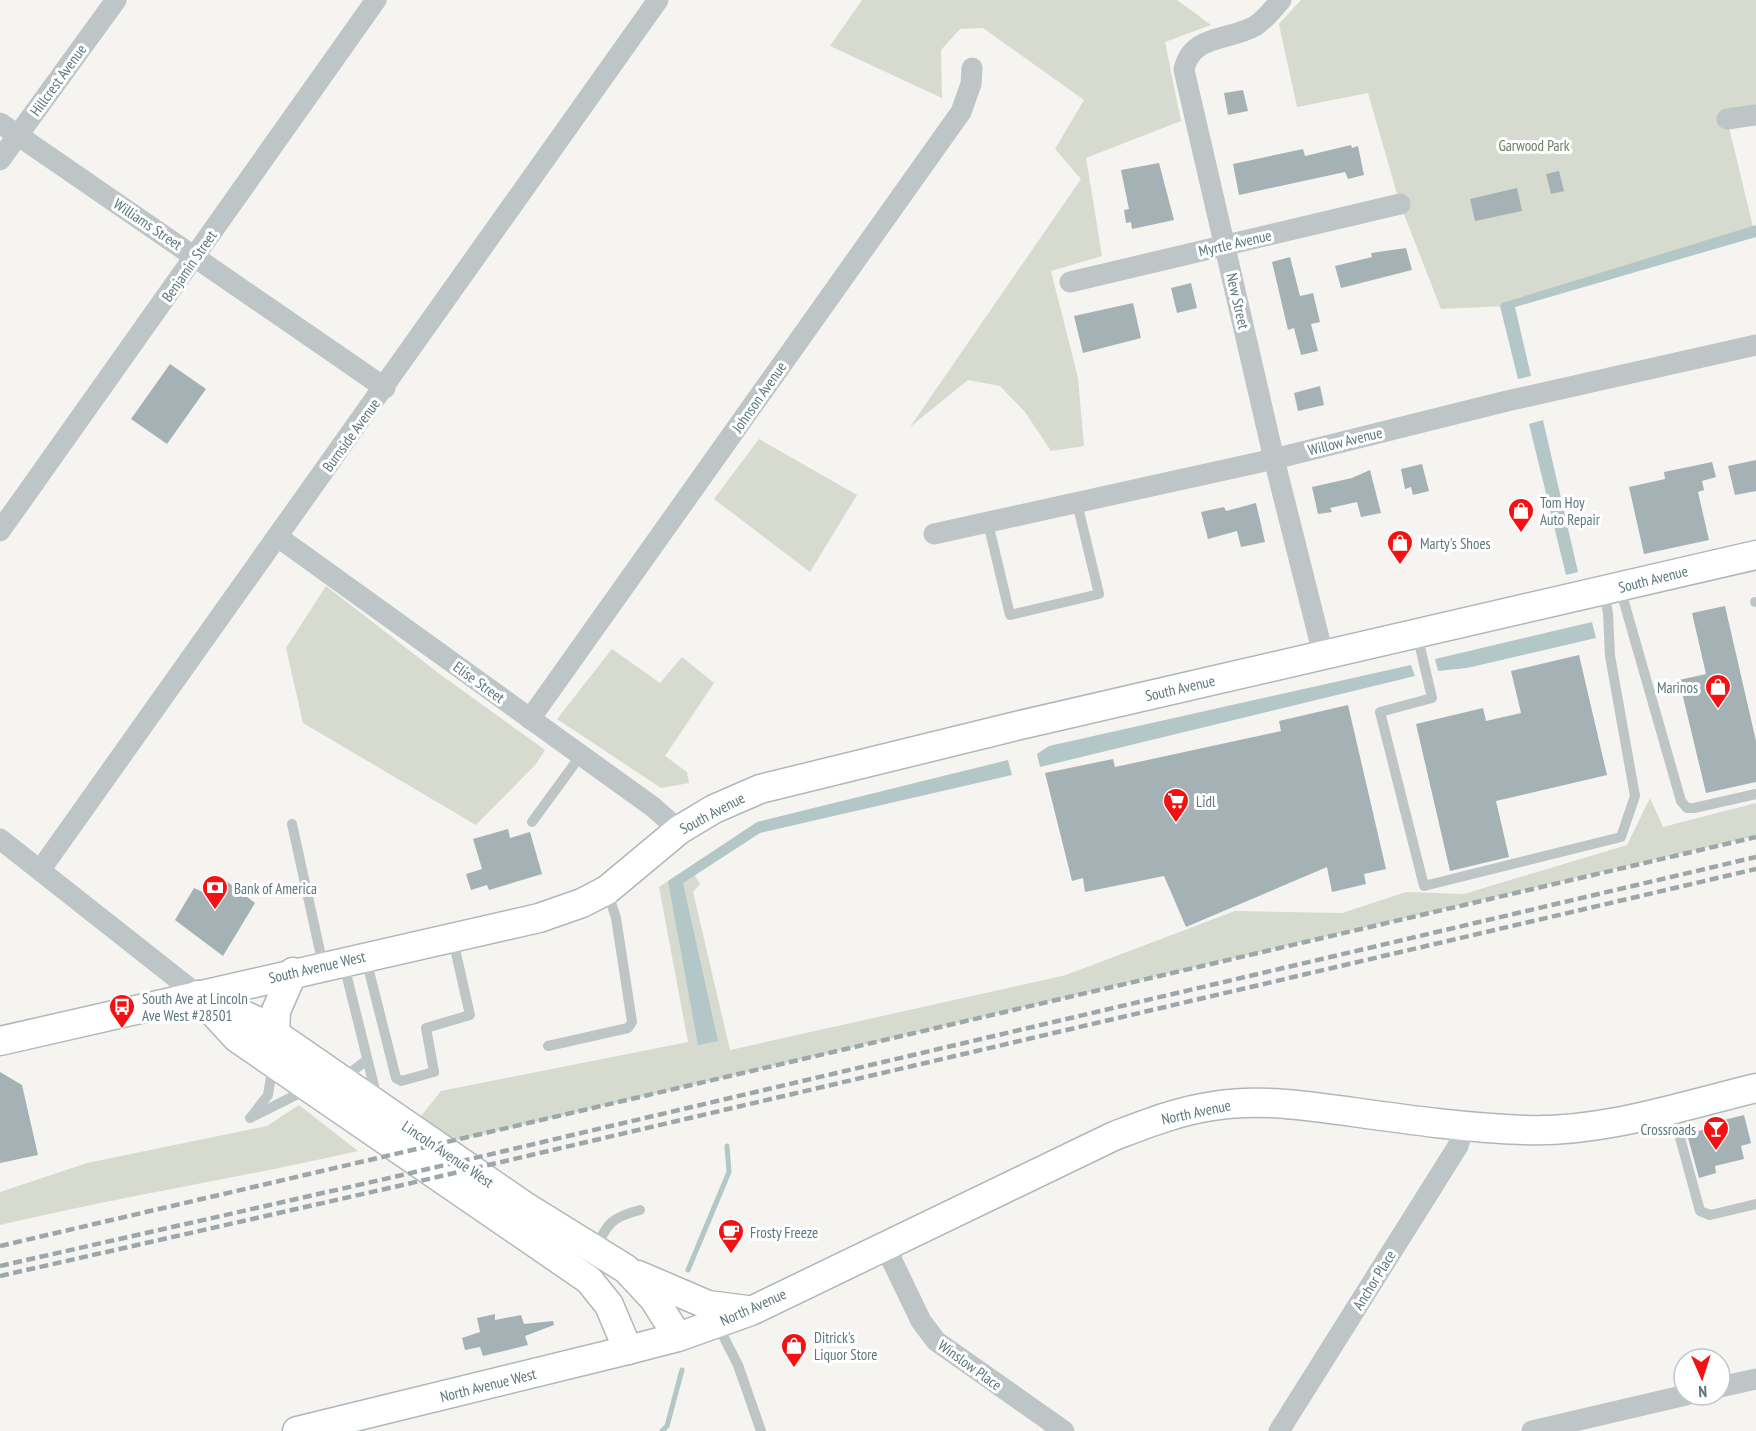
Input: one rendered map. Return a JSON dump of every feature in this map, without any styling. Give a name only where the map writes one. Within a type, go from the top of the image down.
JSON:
[{"type":"main road","name":"South Avenue","points":[[617,882],[679,830],[714,809],[759,789],[1323,654],[1612,590],[1756,555]]},
{"type":"main road","name":"South Avenue West","points":[[0,1041],[293,972],[539,918],[582,903],[617,882]]},
{"type":"main road","points":[[274,1049],[276,1011],[293,972]]},
{"type":"main road","name":"Lincoln Avenue West","points":[[198,995],[255,1020],[274,1049],[309,1089],[589,1280],[609,1305],[628,1350]]},
{"type":"main road","name":"Lincoln Avenue West","points":[[274,1049],[340,1080],[526,1207],[626,1269],[663,1310],[678,1337]]},
{"type":"main road","name":"North Avenue","points":[[678,1337],[751,1311],[884,1244],[1114,1136],[1169,1115],[1214,1105],[1252,1102],[1295,1105],[1464,1126],[1526,1130],[1573,1128],[1617,1122],[1756,1090]]},
{"type":"main road","points":[[626,1269],[687,1298],[708,1305],[751,1311]]},
{"type":"main road","name":"North Avenue West","points":[[297,1431],[678,1337]]},
{"type":"street","name":"Hillcrest Avenue","points":[[0,160],[116,0]]},
{"type":"street","name":"Benjamin Street","points":[[0,531],[376,0]]},
{"type":"street","name":"Burnside Avenue","points":[[41,869],[385,388],[658,0]]},
{"type":"street","name":"New Street","points":[[1281,0],[1255,26],[1198,46],[1186,61],[1184,70],[1274,459],[1323,654]]},
{"type":"street","name":"Johnson Avenue","points":[[530,719],[961,112],[971,84],[972,68]]},
{"type":"street","points":[[1727,119],[1756,115]]},
{"type":"street","name":"Williams Street","points":[[0,123],[385,388]]},
{"type":"street","name":"Myrtle Avenue","points":[[1070,282],[1400,204]]},
{"type":"street","name":"Willow Avenue","points":[[934,534],[1274,459],[1507,401],[1756,345]]},
{"type":"street","name":"Elise Street","points":[[278,537],[653,807],[679,830]]},
{"type":"street","name":"Lincoln Avenue West","points":[[0,838],[198,995]]},
{"type":"street","name":"Anchor Place","points":[[1279,1431],[1458,1146],[1464,1126]]},
{"type":"street","name":"Winslow Place","points":[[884,1244],[921,1321],[936,1341],[1064,1431]]},
{"type":"street","points":[[1732,1384],[1756,1379]]},
{"type":"street","points":[[1532,1431],[1672,1398]]},
{"type":"lane","points":[[988,523],[1010,615],[1099,594],[1077,503]]},
{"type":"lane","points":[[1417,633],[1432,698],[1380,712],[1424,886],[1620,837],[1635,796],[1610,656],[1608,613],[1612,590]]},
{"type":"lane","points":[[1612,590],[1681,801],[1687,808],[1694,808],[1756,794]]},
{"type":"lane","points":[[532,822],[581,755]]},
{"type":"lane","points":[[292,824],[344,961],[396,1078],[401,1081],[434,1072],[426,1028],[470,1015],[452,937]]},
{"type":"lane","points":[[548,1046],[628,1028],[632,1022],[615,918],[617,882]]},
{"type":"lane","points":[[344,961],[380,1107]]},
{"type":"lane","points":[[274,1049],[268,1095],[250,1118],[309,1089]]},
{"type":"lane","points":[[340,1080],[367,1060]]},
{"type":"lane","points":[[1672,1108],[1700,1211],[1710,1215],[1756,1204]]},
{"type":"lane","points":[[594,1250],[606,1226],[620,1215],[640,1210]]},
{"type":"lane","points":[[717,1324],[738,1365],[761,1431]]},
{"type":"green space","points":[[862,0],[1177,0],[1211,25],[1165,42],[1181,121],[1086,158],[1102,256],[1051,271],[1078,378],[1084,446],[1051,451],[1025,412],[1000,386],[968,380],[910,427],[1081,179],[1055,149],[1084,100],[983,28],[960,29],[941,50],[942,98],[830,46]]},
{"type":"green space","name":"Garwood Park","points":[[1301,0],[1756,0],[1756,108],[1727,119],[1754,231],[1507,306],[1441,309],[1400,204],[1368,93],[1297,107],[1279,24]]},
{"type":"green space","points":[[759,439],[857,495],[810,572],[714,499]]},
{"type":"green space","points":[[326,586],[441,675],[545,750],[536,764],[476,825],[303,723],[286,648]]},
{"type":"green space","points":[[612,649],[660,683],[682,657],[714,683],[665,756],[687,772],[689,783],[661,788],[557,719]]},
{"type":"green space","points":[[1650,798],[1663,827],[1756,803],[1756,836],[432,1146],[413,1126],[441,1091],[688,1042],[659,887],[690,867],[700,884],[693,892],[730,1050],[1066,975],[1235,911],[1342,913],[1406,892],[1464,894],[1627,845]]},
{"type":"green space","points":[[299,1105],[358,1151],[0,1225],[0,1192],[87,1163],[267,1126]]},
{"type":"shaded area","points":[[1756,225],[1756,237],[1515,307],[1531,376],[1518,379],[1500,306],[1502,303]]},
{"type":"shaded area","points":[[1543,420],[1578,572],[1566,575],[1529,424]]},
{"type":"shaded area","points":[[1592,622],[1596,638],[1467,668],[1438,671],[1435,659]]},
{"type":"shaded area","points":[[1411,665],[1415,676],[1040,767],[1037,754],[1049,746]]},
{"type":"shaded area","points":[[1008,760],[1012,775],[760,833],[683,883],[718,1041],[698,1045],[668,881],[757,822]]},
{"type":"building","points":[[1243,90],[1248,111],[1228,115],[1224,93]]},
{"type":"building","points":[[1351,145],[1352,148],[1358,146],[1364,175],[1348,179],[1345,172],[1239,195],[1233,164],[1303,149],[1305,156]]},
{"type":"building","points":[[1159,163],[1174,220],[1132,229],[1131,222],[1126,223],[1124,210],[1129,209],[1121,170]]},
{"type":"building","points":[[1559,171],[1564,191],[1551,194],[1546,174]]},
{"type":"building","points":[[1517,188],[1522,211],[1475,221],[1470,199]]},
{"type":"building","points":[[1406,248],[1412,270],[1341,288],[1335,266],[1372,257],[1371,253]]},
{"type":"building","points":[[1290,257],[1300,296],[1313,293],[1320,322],[1311,324],[1318,351],[1301,355],[1294,328],[1288,330],[1272,262]]},
{"type":"building","points":[[1191,283],[1197,308],[1177,313],[1171,288]]},
{"type":"building","points":[[1133,303],[1141,338],[1083,353],[1074,316]]},
{"type":"building","points":[[170,364],[206,389],[167,444],[131,419]]},
{"type":"building","points":[[1320,386],[1324,405],[1298,411],[1294,393]]},
{"type":"building","points":[[1756,460],[1756,491],[1735,495],[1728,466]]},
{"type":"building","points":[[1712,462],[1716,477],[1702,481],[1704,490],[1698,492],[1709,540],[1644,554],[1629,487],[1665,479],[1664,472]]},
{"type":"building","points":[[1422,464],[1429,491],[1413,495],[1411,487],[1405,489],[1401,469]]},
{"type":"building","points":[[1370,470],[1381,513],[1361,517],[1357,502],[1330,508],[1332,512],[1318,514],[1312,487],[1352,478]]},
{"type":"building","points":[[1256,503],[1265,542],[1241,547],[1237,531],[1208,539],[1201,512],[1224,507],[1226,511]]},
{"type":"building","name":"Marinos","points":[[1725,606],[1756,741],[1756,782],[1706,793],[1679,680],[1706,674],[1692,613]]},
{"type":"building","points":[[1579,655],[1607,775],[1496,801],[1509,857],[1450,871],[1416,724],[1483,708],[1486,721],[1521,713],[1511,671]]},
{"type":"building","name":"Lidl","points":[[1348,705],[1386,869],[1364,874],[1366,884],[1332,892],[1327,867],[1186,927],[1164,876],[1085,892],[1083,878],[1072,881],[1045,773],[1113,759],[1115,767],[1281,731],[1279,721]]},
{"type":"building","points":[[508,829],[510,838],[530,832],[542,874],[489,890],[487,885],[471,890],[466,874],[482,869],[473,839]]},
{"type":"building","name":"Bank of America","points":[[221,877],[255,903],[223,956],[175,920],[194,888],[207,894]]},
{"type":"building","points":[[0,1072],[22,1085],[38,1155],[0,1163]]},
{"type":"building","name":"Crossroads","points":[[1744,1115],[1751,1143],[1741,1146],[1744,1159],[1715,1166],[1716,1173],[1699,1178],[1687,1134],[1717,1126],[1716,1122]]},
{"type":"building","points":[[495,1314],[495,1320],[521,1315],[524,1324],[553,1321],[554,1325],[525,1336],[528,1345],[483,1356],[480,1347],[465,1350],[462,1338],[480,1332],[477,1318]]},
{"type":"waterway","points":[[688,1270],[729,1172],[727,1146]]},
{"type":"waterway","points":[[662,1431],[667,1426],[682,1370]]},
{"type":"railway","points":[[0,1246],[1756,837]]},
{"type":"railway","points":[[0,1266],[398,1176],[1756,857]]},
{"type":"railway","points":[[0,1276],[407,1184],[1756,869]]},
{"type":"place","name":"Tom Hoy Auto Repair","points":[[1521,534]]},
{"type":"place","name":"Marty's Shoes","points":[[1400,566]]},
{"type":"place","name":"Marinos","points":[[1718,710]]},
{"type":"place","name":"Lidl","points":[[1176,824]]},
{"type":"place","name":"Bank of America","points":[[215,911]]},
{"type":"place","name":"South Ave at Lincoln Ave West #28501","points":[[122,1030]]},
{"type":"place","name":"Crossroads","points":[[1716,1152]]},
{"type":"place","name":"Frosty Freeze","points":[[731,1255]]},
{"type":"place","name":"Ditrick's Liquor Store","points":[[794,1369]]}]
